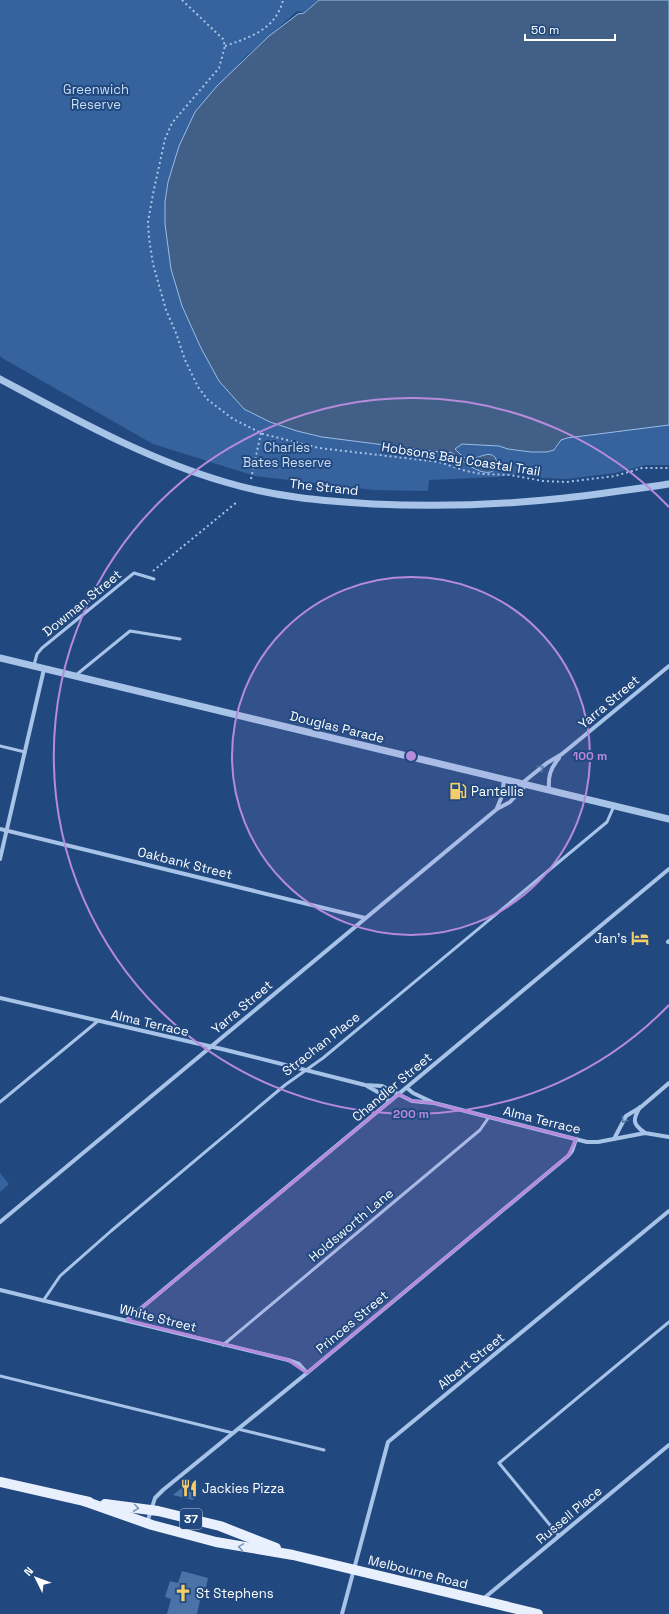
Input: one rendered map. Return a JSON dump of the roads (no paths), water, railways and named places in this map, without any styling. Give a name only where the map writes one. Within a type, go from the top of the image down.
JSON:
[{"type":"main road","name":"Melbourne Road","points":[[0,1482],[84,1501],[151,1510],[225,1528],[293,1555]]},
{"type":"main road","name":"Melbourne Road","points":[[84,1501],[147,1523],[225,1544],[293,1555],[538,1614]]},
{"type":"street","name":"The Strand","points":[[0,379],[135,448],[176,466],[225,482],[300,499],[347,503],[448,506],[564,498],[669,484]]},
{"type":"street","name":"Douglas Parade","points":[[0,658],[669,820]]},
{"type":"street","name":"Yarra Street","points":[[0,1222],[497,809],[510,802],[524,784],[548,763],[562,754],[669,666]]},
{"type":"street","points":[[0,859],[44,669]]},
{"type":"street","name":"Yarra Street","points":[[549,791],[548,778],[550,771],[562,754]]},
{"type":"street","points":[[497,809],[502,796],[504,780]]},
{"type":"street","name":"Oakbank Street","points":[[0,829],[365,918]]},
{"type":"street","name":"Chandler Street","points":[[126,1320],[669,869]]},
{"type":"street","name":"Alma Terrace","points":[[0,998],[365,1085],[382,1086],[412,1101],[434,1103],[576,1139],[595,1142],[646,1133]]},
{"type":"street","points":[[614,1139],[625,1118],[641,1107],[669,1083]]},
{"type":"street","name":"Alma Terrace","points":[[365,1085],[383,1095],[389,1102]]},
{"type":"street","name":"Alma Terrace","points":[[407,1088],[413,1093],[434,1103]]},
{"type":"street","points":[[641,1107],[635,1116],[634,1121],[637,1125],[646,1133],[669,1137]]},
{"type":"street","name":"Princes Street","points":[[147,1523],[157,1495],[307,1373],[568,1156],[572,1151],[576,1139]]},
{"type":"street","name":"Albert Street","points":[[342,1614],[388,1442],[669,1211]]},
{"type":"street","name":"White Street","points":[[0,1290],[288,1360],[299,1364],[307,1373]]},
{"type":"street","name":"Russell Place","points":[[481,1601],[669,1445]]},
{"type":"lane","name":"Dowman Street","points":[[33,666],[42,648],[134,573],[154,579]]},
{"type":"lane","points":[[75,676],[130,631],[180,639]]},
{"type":"lane","points":[[0,746],[25,752]]},
{"type":"lane","name":"Strachan Place","points":[[43,1301],[60,1276],[249,1115],[323,1058],[607,822],[614,806]]},
{"type":"lane","points":[[0,1102],[98,1021]]},
{"type":"lane","name":"Holdsworth Lane","points":[[223,1345],[480,1130],[489,1117]]},
{"type":"lane","points":[[559,1536],[499,1463],[669,1322]]},
{"type":"lane","points":[[0,1376],[233,1433]]},
{"type":"lane","points":[[238,1429],[324,1450]]},
{"type":"place","name":"Pantellis","points":[[458,791]]},
{"type":"place","name":"Jan's","points":[[640,938]]},
{"type":"place","name":"Jackies Pizza","points":[[189,1488]]},
{"type":"place","name":"St Stephens","points":[[183,1593]]},
{"type":"park label","name":"Greenwich Reserve","points":[[96,96]]},
{"type":"park label","name":"Charles Bates Reserve","points":[[287,454]]}]
